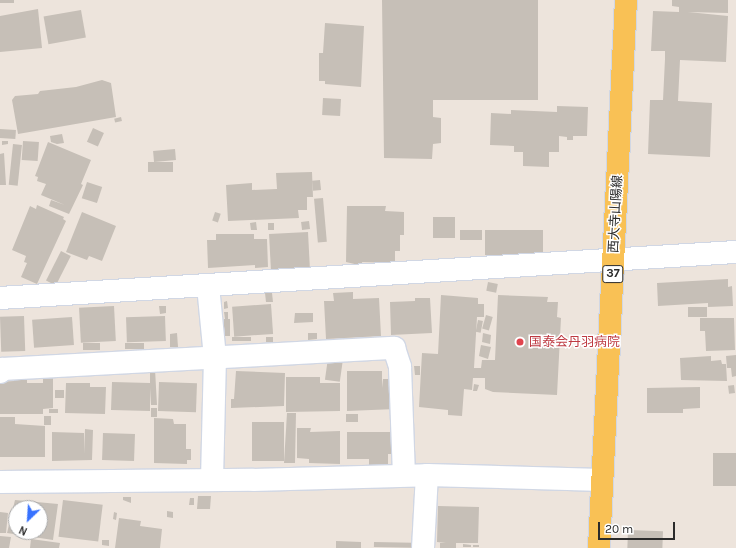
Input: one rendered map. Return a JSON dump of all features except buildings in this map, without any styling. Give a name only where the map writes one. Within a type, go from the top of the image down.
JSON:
[{"type":"main road","name":"西大寺山陽線","points":[[599,548],[626,0]]},
{"type":"street","points":[[0,298],[736,252]]},
{"type":"street","points":[[208,286],[215,357],[212,480]]},
{"type":"street","points":[[0,372],[2,369],[394,348],[400,368],[404,475]]},
{"type":"street","points":[[0,482],[212,480],[404,475],[602,480]]},
{"type":"street","points":[[423,548],[427,475]]},
{"type":"place","name":"国泰会丹羽病院","points":[[520,342]]}]
